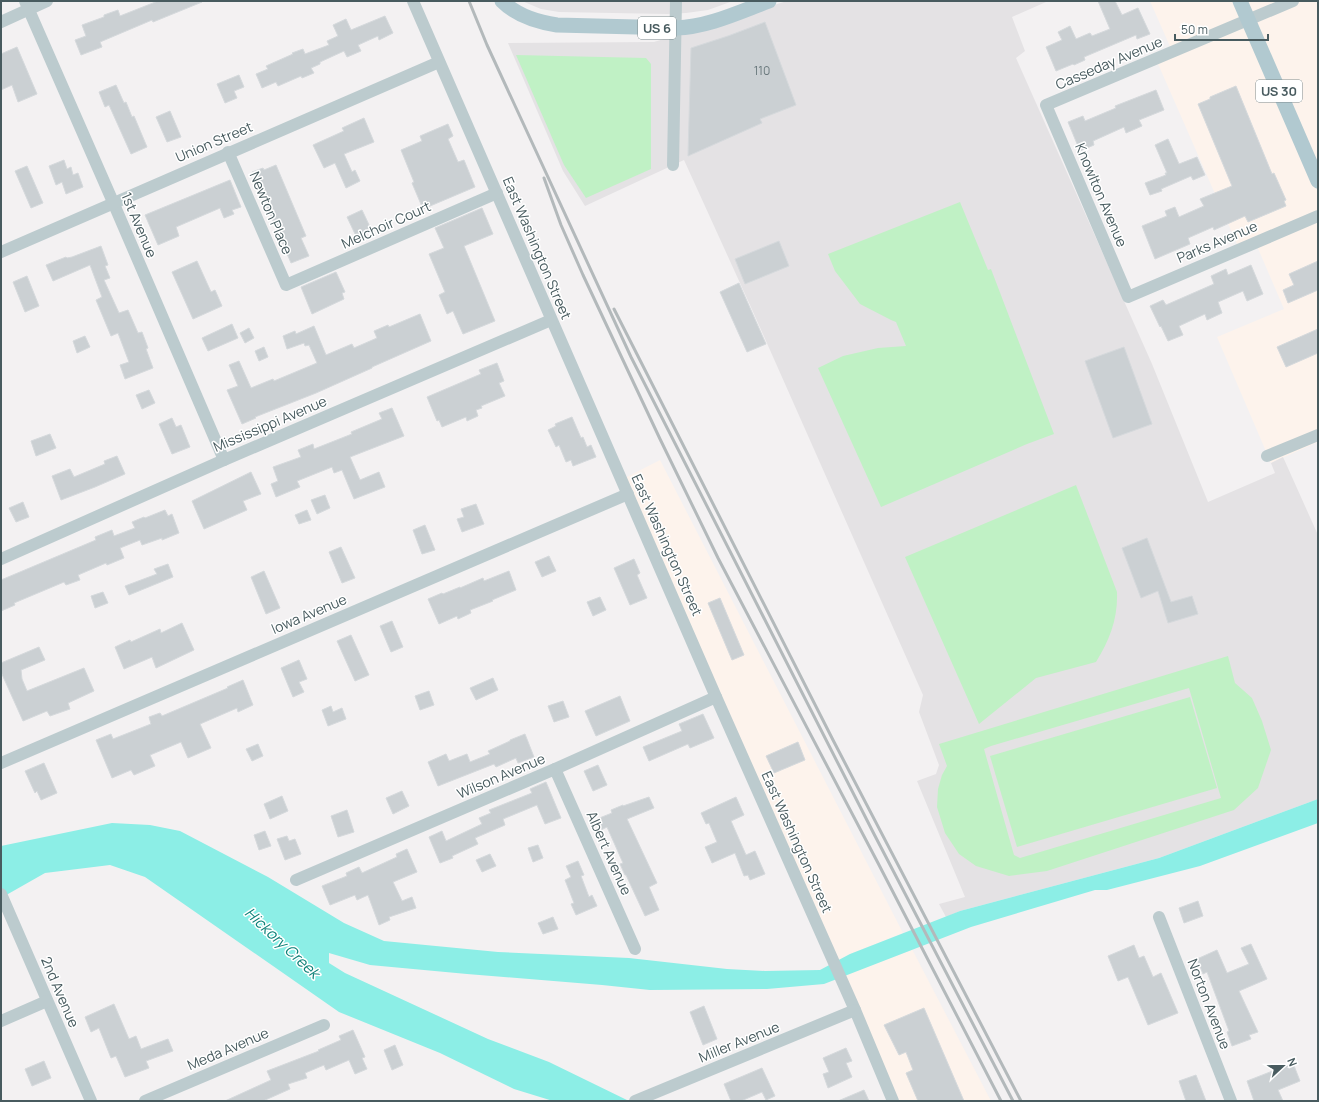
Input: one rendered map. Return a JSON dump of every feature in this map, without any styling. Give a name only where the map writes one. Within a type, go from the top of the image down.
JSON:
[{"type":"main road","name":"US 6","points":[[502,1],[523,15],[541,22],[557,25],[676,28],[690,28],[705,24],[769,1]]},
{"type":"main road","name":"US 30","points":[[1240,1],[1318,181]]},
{"type":"street","points":[[1,22],[27,5],[47,1]]},
{"type":"street","name":"East Washington Street","points":[[413,1],[716,697],[828,948],[893,1101]]},
{"type":"street","points":[[674,165],[676,1]]},
{"type":"street","name":"Casseday Avenue","points":[[1046,105],[1294,1]]},
{"type":"street","name":"1st Avenue","points":[[27,5],[224,460]]},
{"type":"street","name":"Union Street","points":[[1,252],[228,152],[439,62]]},
{"type":"street","name":"Knowlton Avenue","points":[[1046,105],[1128,297]]},
{"type":"street","name":"Newton Place","points":[[228,152],[286,285]]},
{"type":"street","name":"Melchoir Court","points":[[286,285],[497,193]]},
{"type":"street","name":"Parks Avenue","points":[[1128,297],[1318,216]]},
{"type":"street","name":"Mississippi Avenue","points":[[1,559],[224,460],[551,320]]},
{"type":"street","points":[[1268,456],[1318,435]]},
{"type":"street","name":"Iowa Avenue","points":[[1,763],[628,494]]},
{"type":"street","name":"Wilson Avenue","points":[[296,880],[555,769],[716,697]]},
{"type":"street","name":"Albert Avenue","points":[[555,769],[635,949]]},
{"type":"street","name":"2nd Avenue","points":[[1,894],[90,1101]]},
{"type":"street","name":"Norton Avenue","points":[[1159,917],[1231,1101]]},
{"type":"street","points":[[1,1021],[47,1001]]},
{"type":"street","name":"Miller Avenue","points":[[639,1100],[855,1010]]},
{"type":"street","name":"Meda Avenue","points":[[145,1101],[324,1025]]},
{"type":"shaded area","points":[[522,1],[733,1],[708,10],[667,14],[559,12],[541,9]]},
{"type":"shaded area","points":[[787,1],[1046,1],[1012,17],[1025,51],[1016,58],[1152,364],[1208,502],[1275,473],[1271,463],[1283,457],[1318,535],[1318,799],[1159,858],[960,911],[946,917],[939,904],[965,897],[917,781],[936,774],[939,765],[919,712],[923,695],[684,160],[585,206],[563,171],[508,43],[654,42]]},
{"type":"shaded area","points":[[1150,1],[1318,1],[1318,442],[1271,463],[1217,337],[1284,309],[1257,246],[1241,253],[1155,57],[1172,51]]},
{"type":"shaded area","points":[[660,460],[903,933],[850,954],[835,962],[623,479]]},
{"type":"shaded area","points":[[912,950],[991,1101],[894,1101],[842,976]]},
{"type":"green space","points":[[516,55],[646,58],[651,64],[651,169],[586,198],[564,165]]},
{"type":"green space","points":[[960,202],[988,270],[991,269],[1054,434],[1027,444],[881,507],[818,368],[843,356],[878,348],[906,346],[896,322],[860,304],[835,271],[828,254]]},
{"type":"green space","points":[[1076,485],[1117,592],[1116,611],[1109,637],[1096,662],[1036,678],[979,724],[905,557]]},
{"type":"green space","points":[[1228,656],[1235,683],[1252,698],[1262,721],[1271,750],[1258,788],[1234,810],[1047,871],[1009,876],[976,866],[959,854],[945,833],[937,807],[938,789],[942,775],[947,766],[939,744]],"holes":[[[1189,688],[1221,798],[1020,858],[1014,855],[984,749]]]},
{"type":"green space","points":[[1190,697],[1217,788],[1017,847],[990,756]]},
{"type":"water","name":"Hickory Creek","points":[[1318,799],[1318,823],[1200,866],[1107,890],[1095,890],[971,927],[824,984],[767,989],[650,990],[370,965],[329,953],[329,963],[345,973],[488,1039],[549,1062],[629,1101],[553,1101],[514,1089],[440,1053],[339,1012],[145,877],[110,865],[45,873],[1,898],[1,846],[112,823],[150,825],[180,831],[268,877],[344,923],[384,941],[498,952],[629,958],[727,969],[765,971],[820,970],[850,954],[960,911],[1159,858]]},
{"type":"building","points":[[158,1],[202,2],[153,22],[152,20],[100,42],[102,47],[81,55],[75,40],[86,36],[82,25],[118,10],[120,16]]},
{"type":"building","points":[[1098,1],[1115,1],[1122,15],[1138,8],[1150,34],[1137,39],[1136,35],[1084,57],[1085,60],[1074,65],[1073,64],[1056,71],[1046,47],[1062,40],[1058,32],[1070,26],[1076,39],[1090,33],[1092,36],[1110,29]]},
{"type":"building","points":[[385,16],[393,33],[379,40],[378,36],[358,45],[361,51],[347,57],[344,51],[320,62],[320,64],[311,68],[314,73],[302,78],[301,76],[278,86],[276,82],[262,88],[256,74],[268,69],[266,66],[293,54],[292,53],[303,49],[305,54],[329,45],[327,41],[338,36],[333,25],[346,19],[351,30]]},
{"type":"building","points":[[765,22],[796,105],[760,119],[762,123],[688,156],[691,48]]},
{"type":"building","points":[[17,47],[37,94],[18,102],[12,85],[1,90],[1,54]]},
{"type":"building","points":[[239,75],[244,87],[234,91],[237,98],[225,103],[217,84]]},
{"type":"building","points":[[116,85],[124,103],[126,102],[132,117],[134,116],[147,147],[131,154],[109,105],[105,107],[99,92]]},
{"type":"building","points":[[1236,86],[1272,174],[1274,173],[1286,200],[1284,201],[1286,206],[1248,222],[1245,216],[1214,230],[1213,227],[1188,238],[1190,244],[1155,259],[1142,226],[1167,216],[1165,211],[1175,207],[1179,217],[1204,206],[1200,199],[1232,186],[1198,104]]},
{"type":"building","points":[[1156,90],[1164,110],[1139,120],[1142,126],[1126,133],[1124,127],[1093,141],[1094,145],[1080,151],[1068,122],[1083,116],[1085,121],[1116,108],[1115,106]]},
{"type":"building","points":[[170,111],[181,137],[167,142],[156,117]]},
{"type":"building","points":[[364,118],[374,142],[344,154],[352,172],[355,170],[360,181],[346,188],[335,163],[324,168],[313,145],[344,131],[342,128]]},
{"type":"building","points":[[448,124],[453,136],[448,139],[458,162],[464,160],[475,187],[423,209],[412,183],[414,182],[401,150],[422,141],[420,136]]},
{"type":"building","points":[[1168,139],[1179,164],[1197,157],[1205,175],[1193,180],[1191,176],[1161,189],[1162,191],[1150,195],[1145,183],[1166,175],[1165,173],[1167,173],[1155,145]]},
{"type":"building","points":[[64,160],[67,169],[71,167],[73,175],[78,173],[83,187],[66,194],[62,182],[56,185],[49,166]]},
{"type":"building","points":[[276,165],[306,236],[301,238],[309,256],[291,263],[252,172],[263,168],[264,170]]},
{"type":"building","points":[[27,166],[43,203],[31,208],[15,171]]},
{"type":"building","points":[[230,180],[241,207],[232,210],[234,214],[224,218],[220,208],[176,227],[179,236],[158,245],[145,215]]},
{"type":"building","points":[[482,208],[493,234],[464,246],[495,321],[463,334],[453,311],[447,314],[439,295],[445,292],[429,254],[444,248],[435,228]]},
{"type":"building","points":[[362,210],[371,229],[356,236],[347,217]]},
{"type":"building","points":[[779,241],[789,266],[745,284],[735,259]]},
{"type":"building","points":[[101,246],[108,265],[105,266],[110,278],[104,280],[119,313],[128,310],[138,333],[142,332],[153,368],[125,379],[120,365],[129,362],[118,333],[111,336],[96,300],[102,297],[90,265],[53,281],[46,265]]},
{"type":"building","points":[[197,261],[211,292],[215,290],[222,306],[193,319],[172,272]]},
{"type":"building","points":[[1318,261],[1318,290],[1288,303],[1283,290],[1294,285],[1289,274]]},
{"type":"building","points":[[1251,265],[1263,294],[1247,301],[1243,291],[1218,302],[1222,313],[1207,320],[1205,314],[1179,326],[1183,335],[1168,341],[1150,306],[1163,300],[1166,305],[1214,284],[1211,276],[1226,269],[1228,275]]},
{"type":"building","points":[[336,272],[345,292],[342,293],[344,299],[312,314],[301,287]]},
{"type":"building","points":[[27,276],[39,306],[25,312],[13,282]]},
{"type":"building","points":[[739,283],[766,344],[747,352],[720,292]]},
{"type":"building","points":[[420,314],[431,341],[316,393],[255,417],[256,418],[242,424],[227,390],[238,386],[229,365],[239,361],[251,388],[273,379],[274,381],[317,363],[309,345],[305,346],[304,343],[287,349],[283,336],[295,331],[296,334],[314,326],[326,355],[352,344],[354,348],[377,338],[374,331],[388,325],[389,327]]},
{"type":"building","points":[[232,324],[238,338],[208,351],[202,338]]},
{"type":"building","points":[[249,328],[254,338],[245,343],[240,333]]},
{"type":"building","points":[[1318,329],[1318,353],[1286,367],[1277,347]]},
{"type":"building","points":[[85,336],[90,347],[77,353],[73,341]]},
{"type":"building","points":[[264,347],[268,357],[259,361],[255,351]]},
{"type":"building","points":[[1124,347],[1152,424],[1113,438],[1085,361]]},
{"type":"building","points":[[497,363],[504,381],[499,383],[505,396],[481,406],[482,408],[476,410],[478,416],[467,421],[466,417],[442,427],[439,420],[437,421],[427,397],[481,374],[479,370]]},
{"type":"building","points":[[149,390],[155,403],[142,409],[136,395]]},
{"type":"building","points":[[392,408],[404,436],[350,457],[360,480],[379,472],[385,487],[354,499],[342,470],[334,473],[332,467],[297,481],[300,487],[276,497],[271,484],[278,481],[273,467],[301,457],[298,450],[313,444],[314,449],[352,434],[351,432],[382,419],[379,413]]},
{"type":"building","points":[[572,417],[581,438],[583,437],[587,447],[591,445],[596,457],[573,466],[571,460],[566,462],[559,445],[556,447],[548,430],[556,426],[555,424]]},
{"type":"building","points":[[172,418],[176,427],[181,425],[190,447],[172,454],[159,424]]},
{"type":"building","points":[[50,434],[56,448],[36,456],[31,441]]},
{"type":"building","points":[[117,456],[125,474],[61,500],[52,476],[70,469],[74,477],[105,464],[104,461]]},
{"type":"building","points":[[251,472],[261,494],[243,501],[247,510],[204,529],[192,501]]},
{"type":"building","points":[[325,495],[330,508],[317,514],[311,500]]},
{"type":"building","points":[[23,502],[29,517],[16,522],[9,508]]},
{"type":"building","points":[[476,504],[484,524],[462,532],[457,519],[464,517],[461,509]]},
{"type":"building","points":[[165,510],[168,516],[172,514],[179,533],[162,540],[162,538],[142,545],[140,540],[120,548],[124,558],[107,565],[106,563],[78,575],[80,580],[66,585],[64,582],[14,603],[15,605],[1,611],[1,580],[96,540],[95,537],[112,530],[114,536],[135,528],[132,522]]},
{"type":"building","points":[[307,510],[311,520],[299,524],[295,515]]},
{"type":"building","points":[[425,525],[435,550],[422,554],[413,530]]},
{"type":"building","points":[[1147,538],[1171,602],[1192,596],[1198,614],[1168,623],[1158,591],[1141,598],[1122,548]]},
{"type":"building","points":[[341,547],[355,578],[342,583],[329,552]]},
{"type":"building","points":[[549,556],[556,571],[542,577],[535,562]]},
{"type":"building","points":[[634,559],[640,573],[637,575],[647,598],[630,605],[614,568]]},
{"type":"building","points":[[168,564],[173,577],[129,595],[125,586],[157,574],[154,569]]},
{"type":"building","points":[[264,571],[280,608],[266,614],[251,577]]},
{"type":"building","points":[[509,571],[516,590],[470,610],[471,613],[458,619],[457,616],[439,624],[428,599],[483,578],[484,581]]},
{"type":"building","points":[[103,592],[108,603],[95,608],[91,596]]},
{"type":"building","points":[[600,597],[606,610],[593,616],[587,602]]},
{"type":"building","points":[[720,598],[744,655],[732,660],[708,603]]},
{"type":"building","points":[[392,621],[403,647],[391,652],[380,626]]},
{"type":"building","points":[[182,623],[194,650],[156,668],[152,657],[124,669],[115,647],[130,640],[131,642],[160,629],[161,633]]},
{"type":"building","points":[[351,635],[369,675],[355,681],[337,641]]},
{"type":"building","points":[[39,647],[45,660],[21,670],[22,679],[27,691],[84,668],[94,691],[68,703],[70,709],[50,716],[47,711],[23,721],[1,672],[1,663]]},
{"type":"building","points":[[299,660],[307,679],[299,682],[304,692],[293,697],[281,668]]},
{"type":"building","points":[[493,678],[498,690],[476,700],[470,688]]},
{"type":"building","points":[[243,680],[253,705],[238,712],[237,708],[200,724],[211,748],[188,758],[181,742],[150,755],[155,766],[134,775],[131,770],[112,778],[96,740],[111,734],[113,739],[151,724],[149,717],[160,713],[162,716],[228,688],[227,687]]},
{"type":"building","points":[[429,691],[434,705],[420,710],[415,696]]},
{"type":"building","points":[[620,696],[630,721],[596,736],[585,711]]},
{"type":"building","points":[[563,701],[569,717],[554,722],[548,706]]},
{"type":"building","points":[[331,706],[333,712],[342,708],[346,719],[328,726],[322,710]]},
{"type":"building","points":[[703,714],[714,738],[690,748],[688,744],[649,761],[643,747],[682,731],[679,724]]},
{"type":"building","points":[[525,734],[534,757],[518,763],[516,758],[496,767],[494,764],[438,786],[428,762],[446,754],[449,761],[467,754],[470,762],[490,754],[488,751]]},
{"type":"building","points":[[798,742],[805,760],[774,773],[766,756]]},
{"type":"building","points":[[258,744],[263,756],[252,761],[246,749]]},
{"type":"building","points":[[44,763],[57,793],[41,800],[37,791],[35,793],[25,771]]},
{"type":"building","points":[[598,765],[607,785],[593,791],[584,771]]},
{"type":"building","points":[[546,782],[561,818],[545,824],[537,805],[503,819],[505,825],[475,838],[478,844],[452,856],[453,858],[440,863],[429,837],[442,831],[446,841],[482,824],[479,818],[491,813],[489,810],[532,793],[530,789]]},
{"type":"building","points":[[402,791],[409,806],[393,814],[386,798]]},
{"type":"building","points":[[282,796],[288,811],[270,819],[264,804]]},
{"type":"building","points":[[649,797],[654,808],[627,819],[657,883],[649,887],[659,910],[645,916],[620,864],[623,863],[607,827],[601,830],[597,819],[612,813],[611,810]]},
{"type":"building","points":[[736,797],[744,815],[731,821],[746,855],[755,851],[765,874],[750,880],[748,875],[744,876],[735,853],[712,863],[705,847],[717,842],[709,823],[706,824],[701,813]]},
{"type":"building","points":[[347,810],[354,832],[338,837],[331,816]]},
{"type":"building","points":[[265,831],[271,846],[259,850],[254,835]]},
{"type":"building","points":[[287,836],[289,841],[295,839],[301,854],[285,860],[277,839]]},
{"type":"building","points":[[538,845],[543,858],[533,862],[528,848]]},
{"type":"building","points":[[407,849],[417,872],[393,882],[402,901],[412,897],[416,908],[389,917],[390,920],[379,925],[368,895],[357,900],[355,895],[330,905],[322,886],[347,876],[346,873],[359,867],[362,873],[397,857],[396,854]]},
{"type":"building","points":[[490,854],[496,866],[482,872],[476,860]]},
{"type":"building","points":[[578,861],[584,875],[581,876],[589,897],[592,895],[597,906],[576,915],[571,904],[574,903],[565,880],[571,877],[566,866]]},
{"type":"building","points":[[1198,901],[1203,916],[1184,923],[1179,908]]},
{"type":"building","points":[[553,917],[558,929],[543,934],[538,923]]},
{"type":"building","points":[[1251,944],[1267,979],[1239,991],[1258,1032],[1249,1035],[1251,1039],[1232,1046],[1227,1032],[1229,1031],[1207,972],[1203,974],[1197,959],[1217,950],[1227,973],[1249,964],[1241,948]]},
{"type":"building","points":[[1134,945],[1139,958],[1144,956],[1153,977],[1161,973],[1178,1013],[1148,1025],[1128,977],[1118,981],[1108,956]]},
{"type":"building","points":[[114,1004],[129,1039],[136,1036],[141,1049],[168,1039],[173,1051],[146,1061],[149,1068],[125,1077],[116,1056],[111,1058],[99,1028],[91,1032],[85,1017]]},
{"type":"building","points":[[704,1006],[717,1039],[703,1045],[690,1012]]},
{"type":"building","points":[[924,1008],[964,1101],[918,1101],[906,1073],[913,1070],[906,1052],[899,1055],[884,1025]]},
{"type":"building","points":[[353,1030],[365,1057],[362,1058],[367,1069],[355,1074],[349,1060],[326,1070],[324,1065],[305,1073],[307,1078],[288,1084],[290,1089],[263,1101],[225,1101],[271,1080],[267,1071],[319,1051],[318,1050],[341,1040],[339,1036]]},
{"type":"building","points":[[395,1045],[403,1065],[392,1070],[384,1050]]},
{"type":"building","points":[[846,1048],[852,1061],[846,1063],[852,1077],[828,1088],[823,1074],[829,1072],[823,1058]]},
{"type":"building","points":[[44,1061],[51,1078],[32,1086],[25,1069]]},
{"type":"building","points":[[1293,1063],[1300,1081],[1278,1090],[1283,1101],[1254,1101],[1247,1081]]},
{"type":"building","points":[[762,1068],[775,1096],[766,1100],[762,1092],[741,1101],[731,1101],[724,1084]]},
{"type":"building","points":[[1196,1075],[1206,1101],[1186,1101],[1179,1081]]},
{"type":"building","points":[[864,1090],[869,1101],[838,1101]]},
{"type":"railway","points":[[469,1],[487,45],[631,357],[874,834],[1013,1101]]},
{"type":"railway","points":[[544,178],[561,225],[583,275],[718,558],[1001,1101]]},
{"type":"railway","points":[[614,309],[833,740],[1021,1101]]}]
